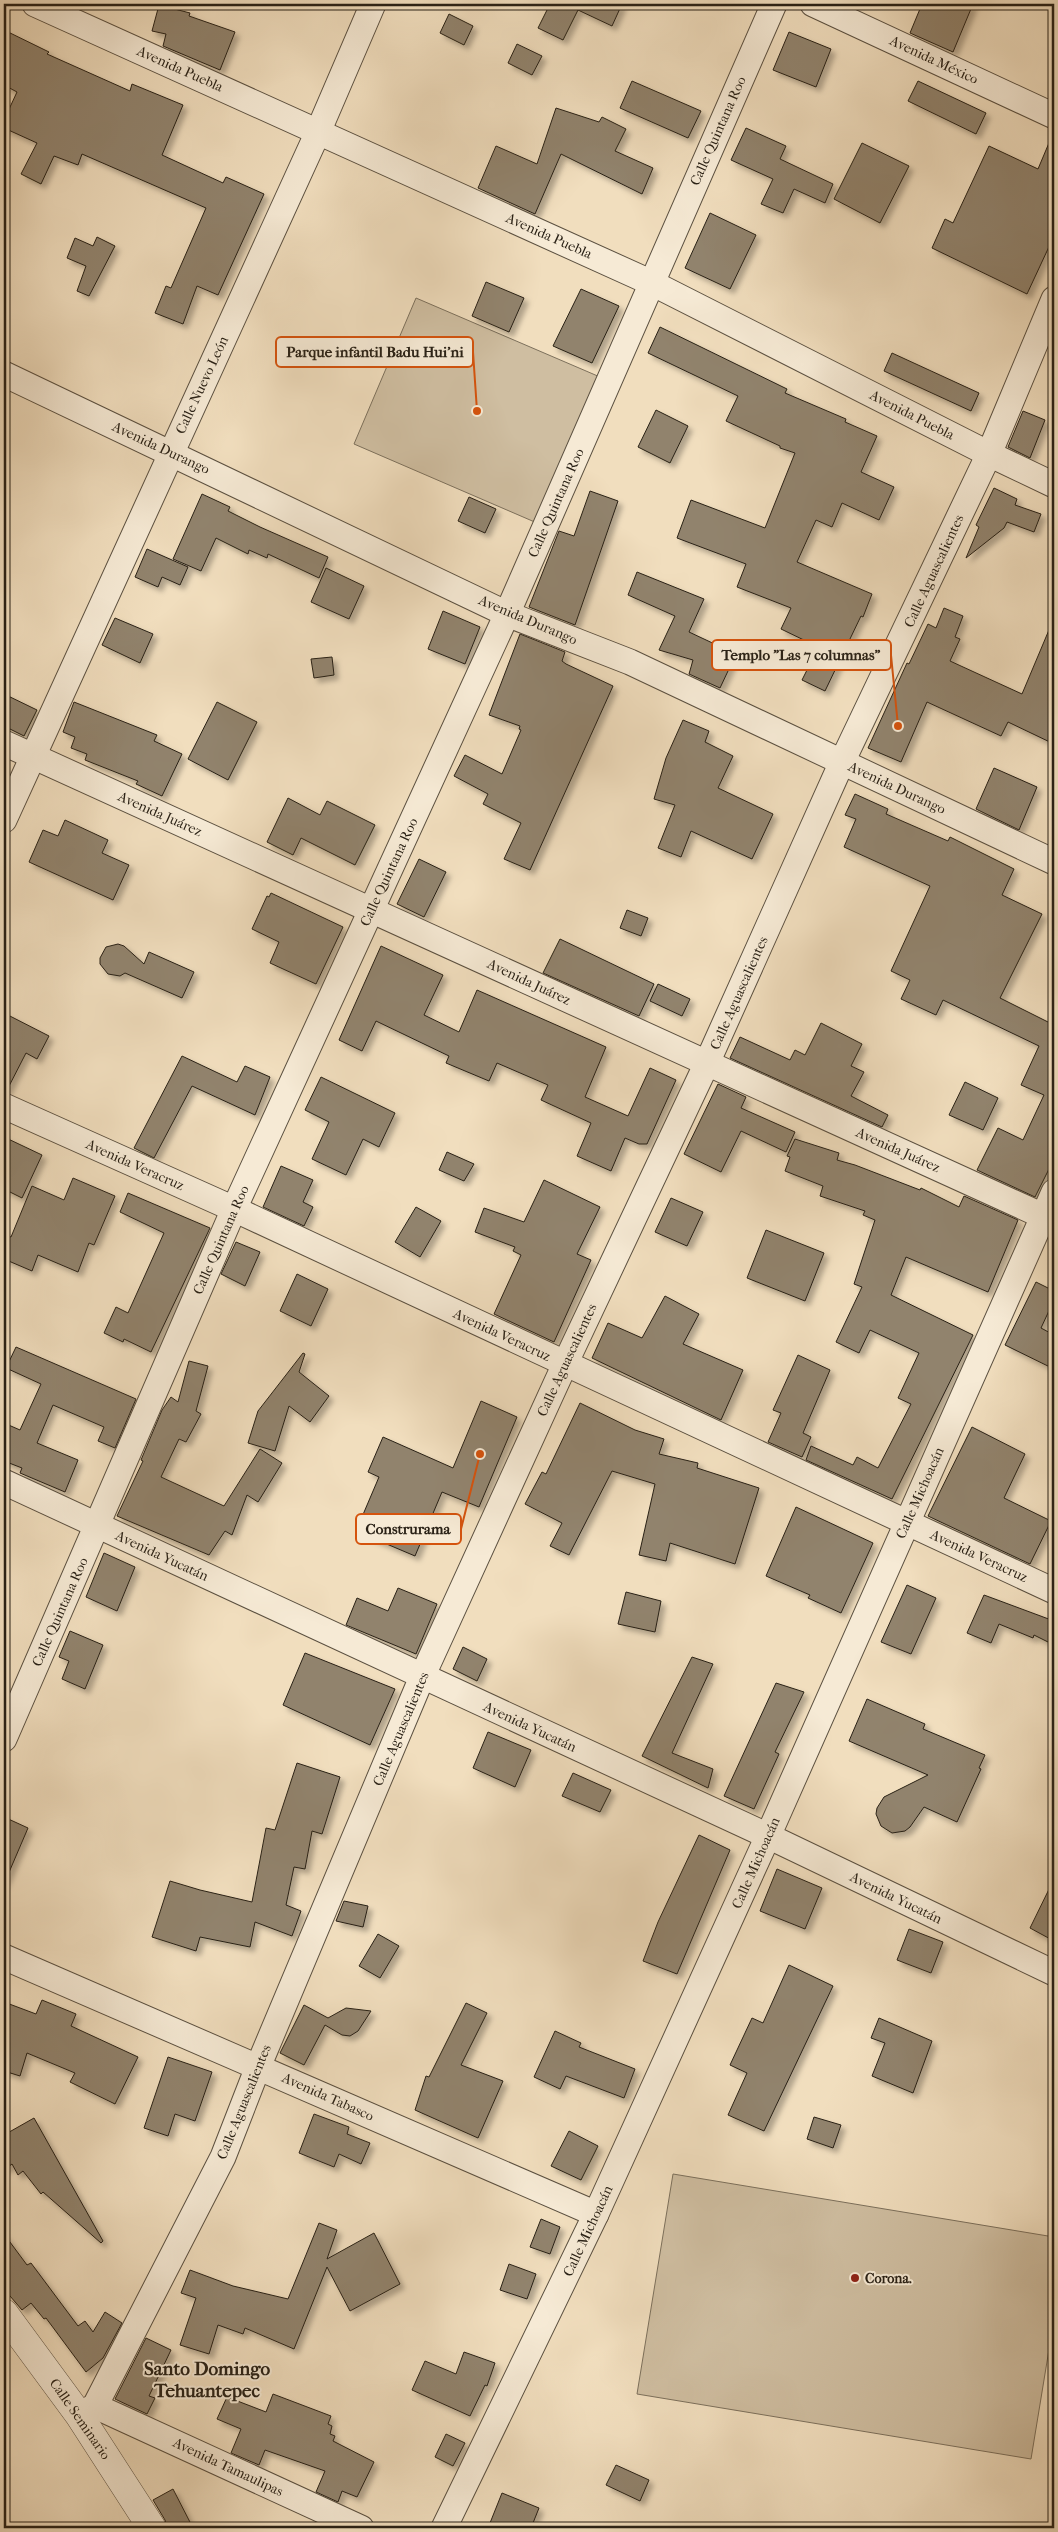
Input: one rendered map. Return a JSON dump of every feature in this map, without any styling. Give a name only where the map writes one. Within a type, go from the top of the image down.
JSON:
[{"type":"street","name":"Avenida Puebla","points":[[35,4],[652,283],[1054,485]]},
{"type":"street","name":"Calle Nuevo León","points":[[4,820],[318,132],[373,4]]},
{"type":"street","name":"Calle Quintana Roo","points":[[4,1739],[234,1209],[507,614],[774,4]]},
{"type":"street","name":"Avenida México","points":[[813,4],[1054,116]]},
{"type":"street","name":"Calle Aguascalientes","points":[[87,2410],[223,2156],[258,2067],[422,1677],[564,1364],[707,1063],[842,762],[989,454],[1054,299]]},
{"type":"street","name":"Avenida Durango","points":[[4,374],[171,452],[507,614],[630,662],[1054,862]]},
{"type":"street","name":"Avenida Juárez","points":[[4,743],[1049,1218]]},
{"type":"street","name":"Avenida Veracruz","points":[[4,1106],[234,1209],[1054,1591]]},
{"type":"street","name":"Calle Michoacán","points":[[444,2528],[596,2214],[768,1836],[906,1522],[1049,1218],[1054,1192]]},
{"type":"street","name":"Avenida Yucatán","points":[[4,1482],[768,1836],[1054,1973]]},
{"type":"street","name":"Avenida Tabasco","points":[[4,1957],[596,2214]]},
{"type":"street","name":"Calle Seminario","points":[[4,2313],[87,2410],[152,2528]]},
{"type":"street","name":"Avenida Tamaulipas","points":[[87,2410],[361,2528]]},
{"type":"shaded area","points":[[416,298],[600,377],[537,523],[354,444]]},
{"type":"shaded area","name":"Corona.","points":[[673,2174],[1054,2237],[1054,2319],[1031,2459],[637,2394]]},
{"type":"building","points":[[550,4],[622,4],[612,26],[578,10],[563,40],[538,28]]},
{"type":"building","points":[[922,4],[973,4],[953,52],[910,33]]},
{"type":"building","points":[[159,5],[190,13],[189,16],[235,32],[220,70],[163,46],[166,34],[152,31]]},
{"type":"building","points":[[449,14],[473,26],[464,45],[440,33]]},
{"type":"building","points":[[4,30],[49,52],[47,54],[130,91],[132,84],[183,105],[162,155],[223,183],[226,177],[264,194],[218,295],[197,286],[183,324],[155,313],[166,286],[171,288],[206,208],[82,154],[78,165],[54,156],[41,184],[21,174],[37,143],[4,128],[4,120],[17,92],[4,85]]},
{"type":"building","points":[[789,32],[831,49],[816,87],[773,70]]},
{"type":"building","points":[[517,44],[542,56],[532,75],[508,63]]},
{"type":"building","points":[[632,81],[701,111],[688,138],[620,108]]},
{"type":"building","points":[[918,81],[986,113],[976,134],[908,101]]},
{"type":"building","points":[[556,108],[599,122],[602,117],[626,129],[615,151],[653,168],[642,194],[561,154],[535,214],[478,188],[496,146],[537,164]]},
{"type":"building","points":[[746,128],[786,146],[780,159],[833,184],[825,203],[794,189],[783,213],[761,204],[773,179],[731,160]]},
{"type":"building","points":[[1054,131],[1054,236],[1027,294],[932,248],[945,219],[953,223],[989,146],[1038,169]]},
{"type":"building","points":[[862,143],[909,166],[880,223],[834,199]]},
{"type":"building","points":[[710,213],[756,235],[730,289],[685,268]]},
{"type":"building","points":[[97,237],[115,246],[89,296],[77,291],[86,266],[67,258],[75,238],[93,246]]},
{"type":"building","points":[[486,282],[524,298],[509,332],[472,316]]},
{"type":"building","points":[[581,289],[619,306],[592,363],[553,346]]},
{"type":"building","points":[[660,327],[787,389],[785,393],[846,419],[845,422],[877,436],[861,472],[894,487],[879,520],[842,503],[832,527],[816,520],[797,562],[872,594],[863,617],[861,616],[825,691],[802,680],[816,652],[805,647],[808,642],[781,629],[791,608],[737,587],[746,564],[677,538],[691,500],[765,528],[795,453],[780,448],[780,446],[726,421],[738,396],[648,353]]},
{"type":"building","points":[[892,353],[979,393],[971,411],[884,371]]},
{"type":"building","points":[[656,410],[688,426],[670,463],[638,447]]},
{"type":"building","points":[[1023,411],[1045,420],[1030,458],[1008,447]]},
{"type":"building","points":[[994,488],[1017,499],[1015,505],[1041,514],[1034,532],[1007,522],[1004,528],[966,558],[979,527],[976,525]]},
{"type":"building","points":[[590,491],[618,501],[575,625],[529,607],[559,531],[574,536]]},
{"type":"building","points":[[202,494],[230,507],[228,511],[260,527],[328,557],[319,578],[268,554],[267,558],[249,550],[248,554],[216,538],[201,571],[173,559]]},
{"type":"building","points":[[469,497],[496,509],[485,533],[458,521]]},
{"type":"building","points":[[147,549],[188,567],[180,585],[162,577],[158,587],[135,577]]},
{"type":"building","points":[[326,568],[364,586],[349,619],[311,602]]},
{"type":"building","points":[[637,572],[704,599],[689,632],[736,654],[720,688],[689,674],[693,660],[659,650],[675,616],[628,595]]},
{"type":"building","points":[[944,608],[963,616],[955,637],[960,639],[950,661],[1022,694],[1054,618],[1054,744],[1008,722],[1001,736],[927,702],[901,762],[868,748],[907,663],[909,664],[928,624],[936,628]]},
{"type":"building","points":[[443,611],[480,627],[465,664],[428,649]]},
{"type":"building","points":[[115,618],[153,634],[140,663],[102,645]]},
{"type":"building","points":[[520,634],[565,652],[562,661],[566,664],[613,686],[530,870],[504,859],[521,823],[483,804],[488,794],[454,776],[465,755],[502,774],[521,730],[519,729],[520,726],[489,715]]},
{"type":"building","points":[[332,657],[334,675],[314,678],[311,659]]},
{"type":"building","points":[[4,694],[37,710],[24,736],[4,726]]},
{"type":"building","points":[[74,702],[157,735],[154,741],[182,754],[162,796],[136,784],[138,781],[85,760],[87,754],[71,748],[75,737],[63,732]]},
{"type":"building","points":[[217,702],[257,722],[228,780],[188,759]]},
{"type":"building","points":[[683,720],[709,731],[705,742],[733,756],[718,788],[773,814],[752,859],[691,831],[681,857],[658,848],[675,805],[654,799],[666,758]]},
{"type":"building","points":[[994,768],[1037,787],[1019,830],[976,809]]},
{"type":"building","points":[[855,794],[888,809],[886,814],[948,841],[950,837],[1014,869],[1002,895],[1042,914],[1000,998],[1050,1023],[1054,1012],[1054,1159],[1035,1197],[977,1170],[998,1128],[1023,1140],[1044,1095],[1021,1085],[1039,1046],[943,1000],[936,1015],[901,999],[910,980],[891,971],[930,886],[844,847],[856,819],[845,815]]},
{"type":"building","points":[[288,798],[320,815],[327,801],[375,825],[355,865],[301,838],[293,855],[267,842]]},
{"type":"building","points":[[65,820],[108,840],[102,853],[129,865],[113,900],[29,862],[43,830],[58,836]]},
{"type":"building","points":[[419,859],[446,872],[424,917],[397,904]]},
{"type":"building","points":[[271,893],[343,927],[316,984],[270,963],[279,942],[252,929],[267,896],[269,897]]},
{"type":"building","points":[[627,910],[648,918],[641,936],[620,928]]},
{"type":"building","points":[[560,939],[654,984],[639,1016],[543,973]]},
{"type":"building","points":[[118,944],[124,946],[144,964],[149,952],[194,972],[182,998],[125,973],[120,976],[108,974],[100,964],[100,958],[106,947]]},
{"type":"building","points":[[381,946],[443,975],[424,1015],[459,1032],[477,990],[606,1047],[585,1097],[628,1116],[650,1068],[676,1080],[647,1144],[639,1144],[625,1138],[611,1171],[577,1156],[591,1123],[541,1100],[548,1085],[497,1063],[489,1081],[446,1063],[449,1056],[376,1021],[362,1051],[339,1040]]},
{"type":"building","points":[[658,984],[690,999],[682,1016],[650,1001]]},
{"type":"building","points":[[4,1013],[49,1036],[37,1059],[26,1053],[6,1092],[4,1092]]},
{"type":"building","points":[[821,1023],[862,1044],[851,1066],[864,1072],[851,1096],[888,1115],[882,1127],[730,1058],[740,1037],[790,1060],[795,1050],[805,1055]]},
{"type":"building","points":[[182,1056],[237,1082],[245,1066],[270,1077],[255,1115],[192,1086],[154,1158],[134,1148]]},
{"type":"building","points":[[321,1077],[395,1113],[379,1147],[363,1139],[346,1175],[312,1159],[329,1122],[305,1110]]},
{"type":"building","points":[[965,1082],[998,1098],[983,1130],[949,1115]]},
{"type":"building","points":[[718,1084],[746,1097],[741,1108],[795,1132],[786,1152],[741,1131],[721,1172],[684,1154]]},
{"type":"building","points":[[4,1137],[42,1155],[22,1198],[4,1189]]},
{"type":"building","points":[[795,1139],[839,1153],[837,1160],[920,1190],[921,1188],[959,1207],[964,1196],[1018,1220],[988,1292],[906,1257],[891,1295],[973,1335],[892,1499],[806,1460],[811,1446],[853,1465],[857,1457],[878,1468],[911,1404],[898,1398],[919,1353],[870,1330],[859,1353],[836,1342],[862,1287],[854,1284],[875,1220],[863,1215],[865,1211],[820,1196],[823,1186],[785,1171],[790,1157],[787,1156]]},
{"type":"building","points":[[447,1152],[474,1164],[464,1181],[439,1170]]},
{"type":"building","points":[[281,1166],[313,1180],[303,1202],[313,1207],[304,1226],[263,1207]]},
{"type":"building","points":[[73,1178],[115,1196],[94,1245],[89,1243],[78,1272],[38,1255],[32,1271],[4,1259],[4,1235],[11,1237],[32,1186],[64,1200]]},
{"type":"building","points":[[544,1180],[600,1207],[577,1254],[591,1260],[554,1342],[494,1314],[521,1255],[513,1251],[515,1247],[475,1232],[484,1208],[524,1222]]},
{"type":"building","points":[[128,1193],[210,1228],[151,1352],[124,1339],[123,1342],[104,1333],[116,1307],[128,1313],[164,1233],[120,1212]]},
{"type":"building","points":[[671,1198],[703,1212],[687,1246],[655,1232]]},
{"type":"building","points":[[416,1207],[441,1221],[420,1257],[395,1242]]},
{"type":"building","points":[[766,1230],[824,1253],[805,1301],[747,1278]]},
{"type":"building","points":[[236,1242],[260,1252],[245,1286],[221,1274]]},
{"type":"building","points":[[297,1274],[328,1289],[311,1326],[280,1311]]},
{"type":"building","points":[[1036,1282],[1054,1291],[1054,1300],[1041,1328],[1054,1335],[1054,1369],[1005,1345]]},
{"type":"building","points":[[665,1296],[699,1314],[683,1344],[743,1370],[721,1420],[592,1358],[608,1323],[642,1338]]},
{"type":"building","points":[[16,1347],[136,1399],[115,1448],[98,1441],[104,1427],[53,1405],[37,1443],[78,1460],[65,1492],[20,1473],[22,1468],[4,1461],[4,1423],[20,1430],[41,1384],[6,1368]]},
{"type":"building","points":[[303,1353],[305,1354],[299,1372],[329,1396],[310,1422],[289,1406],[275,1451],[248,1443],[258,1411]]},
{"type":"building","points":[[798,1355],[830,1370],[803,1433],[811,1437],[802,1457],[768,1442],[781,1413],[773,1410]]},
{"type":"building","points":[[189,1361],[208,1366],[196,1411],[201,1414],[186,1442],[179,1439],[161,1477],[224,1506],[260,1449],[282,1463],[258,1502],[247,1495],[232,1535],[225,1531],[209,1555],[117,1516],[143,1461],[141,1460],[162,1410],[171,1397],[178,1402]]},
{"type":"building","points":[[481,1401],[517,1417],[479,1507],[442,1492],[415,1556],[356,1531],[379,1477],[368,1472],[383,1437],[453,1468]]},
{"type":"building","points":[[580,1403],[635,1430],[664,1439],[659,1454],[698,1463],[697,1468],[759,1488],[735,1564],[670,1543],[666,1561],[639,1555],[655,1484],[612,1471],[569,1555],[550,1546],[562,1523],[525,1504],[542,1472],[546,1474]]},
{"type":"building","points":[[972,1427],[1025,1454],[1004,1498],[1051,1521],[1030,1564],[928,1516]]},
{"type":"building","points":[[796,1507],[873,1543],[841,1613],[808,1598],[810,1595],[766,1576]]},
{"type":"building","points":[[104,1553],[135,1567],[117,1611],[86,1597]]},
{"type":"building","points":[[907,1585],[936,1598],[911,1654],[881,1642]]},
{"type":"building","points":[[398,1588],[437,1604],[416,1654],[346,1625],[357,1598],[388,1611]]},
{"type":"building","points":[[626,1592],[661,1601],[655,1632],[618,1624]]},
{"type":"building","points":[[984,1595],[1054,1621],[1054,1645],[1034,1635],[1033,1638],[999,1624],[991,1643],[967,1633]]},
{"type":"building","points":[[70,1631],[103,1645],[85,1689],[62,1679],[69,1661],[59,1657]]},
{"type":"building","points":[[463,1647],[487,1659],[477,1681],[453,1669]]},
{"type":"building","points":[[305,1653],[395,1689],[370,1745],[283,1705]]},
{"type":"building","points":[[692,1657],[713,1664],[672,1753],[713,1769],[708,1788],[642,1756]]},
{"type":"building","points":[[776,1683],[804,1692],[775,1752],[779,1754],[754,1809],[724,1796]]},
{"type":"building","points":[[867,1699],[925,1724],[923,1729],[985,1755],[979,1768],[981,1769],[957,1822],[924,1807],[905,1831],[892,1833],[881,1826],[876,1814],[877,1808],[884,1797],[928,1775],[849,1741]]},
{"type":"building","points":[[488,1732],[531,1750],[515,1787],[473,1768]]},
{"type":"building","points":[[297,1763],[340,1777],[322,1834],[312,1831],[305,1869],[294,1867],[286,1905],[301,1911],[292,1936],[255,1922],[250,1947],[200,1937],[196,1951],[152,1937],[170,1881],[252,1902],[266,1828],[275,1830]]},
{"type":"building","points":[[573,1773],[611,1790],[600,1812],[562,1796]]},
{"type":"building","points":[[4,1817],[28,1828],[4,1884]]},
{"type":"building","points":[[699,1835],[730,1850],[677,1974],[643,1961],[658,1922]]},
{"type":"building","points":[[777,1869],[822,1888],[805,1929],[760,1911]]},
{"type":"building","points":[[1054,1879],[1054,1941],[1030,1928]]},
{"type":"building","points":[[344,1901],[368,1906],[363,1927],[336,1921]]},
{"type":"building","points":[[909,1929],[943,1942],[931,1973],[897,1960]]},
{"type":"building","points":[[378,1934],[399,1946],[380,1978],[359,1966]]},
{"type":"building","points":[[789,1965],[833,1986],[764,2131],[728,2115],[747,2073],[730,2065],[752,2018],[763,2023]]},
{"type":"building","points":[[42,2000],[76,2014],[71,2026],[138,2057],[115,2104],[70,2082],[75,2073],[27,2053],[20,2076],[4,2071],[4,2002],[36,2014]]},
{"type":"building","points":[[466,2003],[487,2013],[461,2065],[503,2081],[478,2138],[415,2110],[426,2076],[429,2077]]},
{"type":"building","points":[[304,2005],[328,2018],[346,2008],[371,2011],[358,2031],[350,2036],[342,2035],[325,2025],[304,2065],[280,2053]]},
{"type":"building","points":[[879,2018],[932,2041],[913,2093],[872,2076],[885,2043],[871,2038]]},
{"type":"building","points":[[555,2031],[581,2043],[579,2047],[635,2069],[624,2098],[566,2076],[560,2089],[534,2077]]},
{"type":"building","points":[[168,2057],[212,2072],[195,2121],[175,2114],[168,2136],[144,2128]]},
{"type":"building","points":[[314,2114],[349,2127],[347,2134],[370,2143],[361,2164],[339,2154],[334,2167],[299,2153]]},
{"type":"building","points":[[814,2117],[841,2125],[833,2148],[807,2139]]},
{"type":"building","points":[[34,2118],[103,2241],[101,2243],[43,2192],[41,2194],[23,2171],[18,2175],[12,2164],[4,2170],[4,2135]]},
{"type":"building","points":[[569,2131],[598,2146],[581,2180],[551,2166]]},
{"type":"building","points":[[541,2219],[560,2227],[550,2254],[530,2247]]},
{"type":"building","points":[[319,2223],[337,2230],[327,2259],[374,2233],[400,2284],[350,2311],[327,2267],[294,2349],[245,2328],[243,2334],[218,2325],[209,2354],[180,2345],[196,2298],[181,2293],[190,2270],[233,2286],[288,2299]]},
{"type":"building","points":[[4,2234],[27,2265],[31,2263],[78,2326],[85,2321],[93,2332],[105,2312],[122,2323],[103,2358],[86,2372],[46,2318],[44,2319],[31,2303],[22,2310],[4,2289]]},
{"type":"building","points":[[509,2264],[536,2274],[527,2299],[500,2290]]},
{"type":"building","points":[[146,2338],[171,2350],[149,2396],[155,2398],[147,2414],[115,2399]]},
{"type":"building","points":[[464,2352],[495,2363],[487,2386],[485,2385],[470,2416],[412,2390],[425,2361],[456,2374]]},
{"type":"building","points":[[273,2394],[331,2416],[328,2424],[332,2426],[330,2434],[335,2436],[333,2441],[374,2462],[357,2497],[342,2491],[338,2502],[316,2492],[325,2471],[265,2450],[259,2465],[231,2453],[241,2429],[217,2419],[227,2397],[266,2412]]},
{"type":"building","points":[[446,2434],[465,2443],[453,2466],[435,2457]]},
{"type":"building","points":[[616,2465],[649,2480],[640,2501],[606,2485]]},
{"type":"building","points":[[173,2489],[193,2528],[167,2528],[165,2520],[153,2500]]},
{"type":"building","points":[[502,2493],[539,2508],[531,2528],[488,2528]]},
{"type":"place","name":"Parque infantil Badu Hui'ni","points":[[477,411]]},
{"type":"place","name":"Templo \"Las 7 columnas\"","points":[[898,726]]},
{"type":"place","name":"Construrama","points":[[480,1454]]},
{"type":"place","name":"Corona.","points":[[855,2278]]},
{"type":"district","name":"Santo Domingo Tehuantepec","points":[[207,2380]]}]
